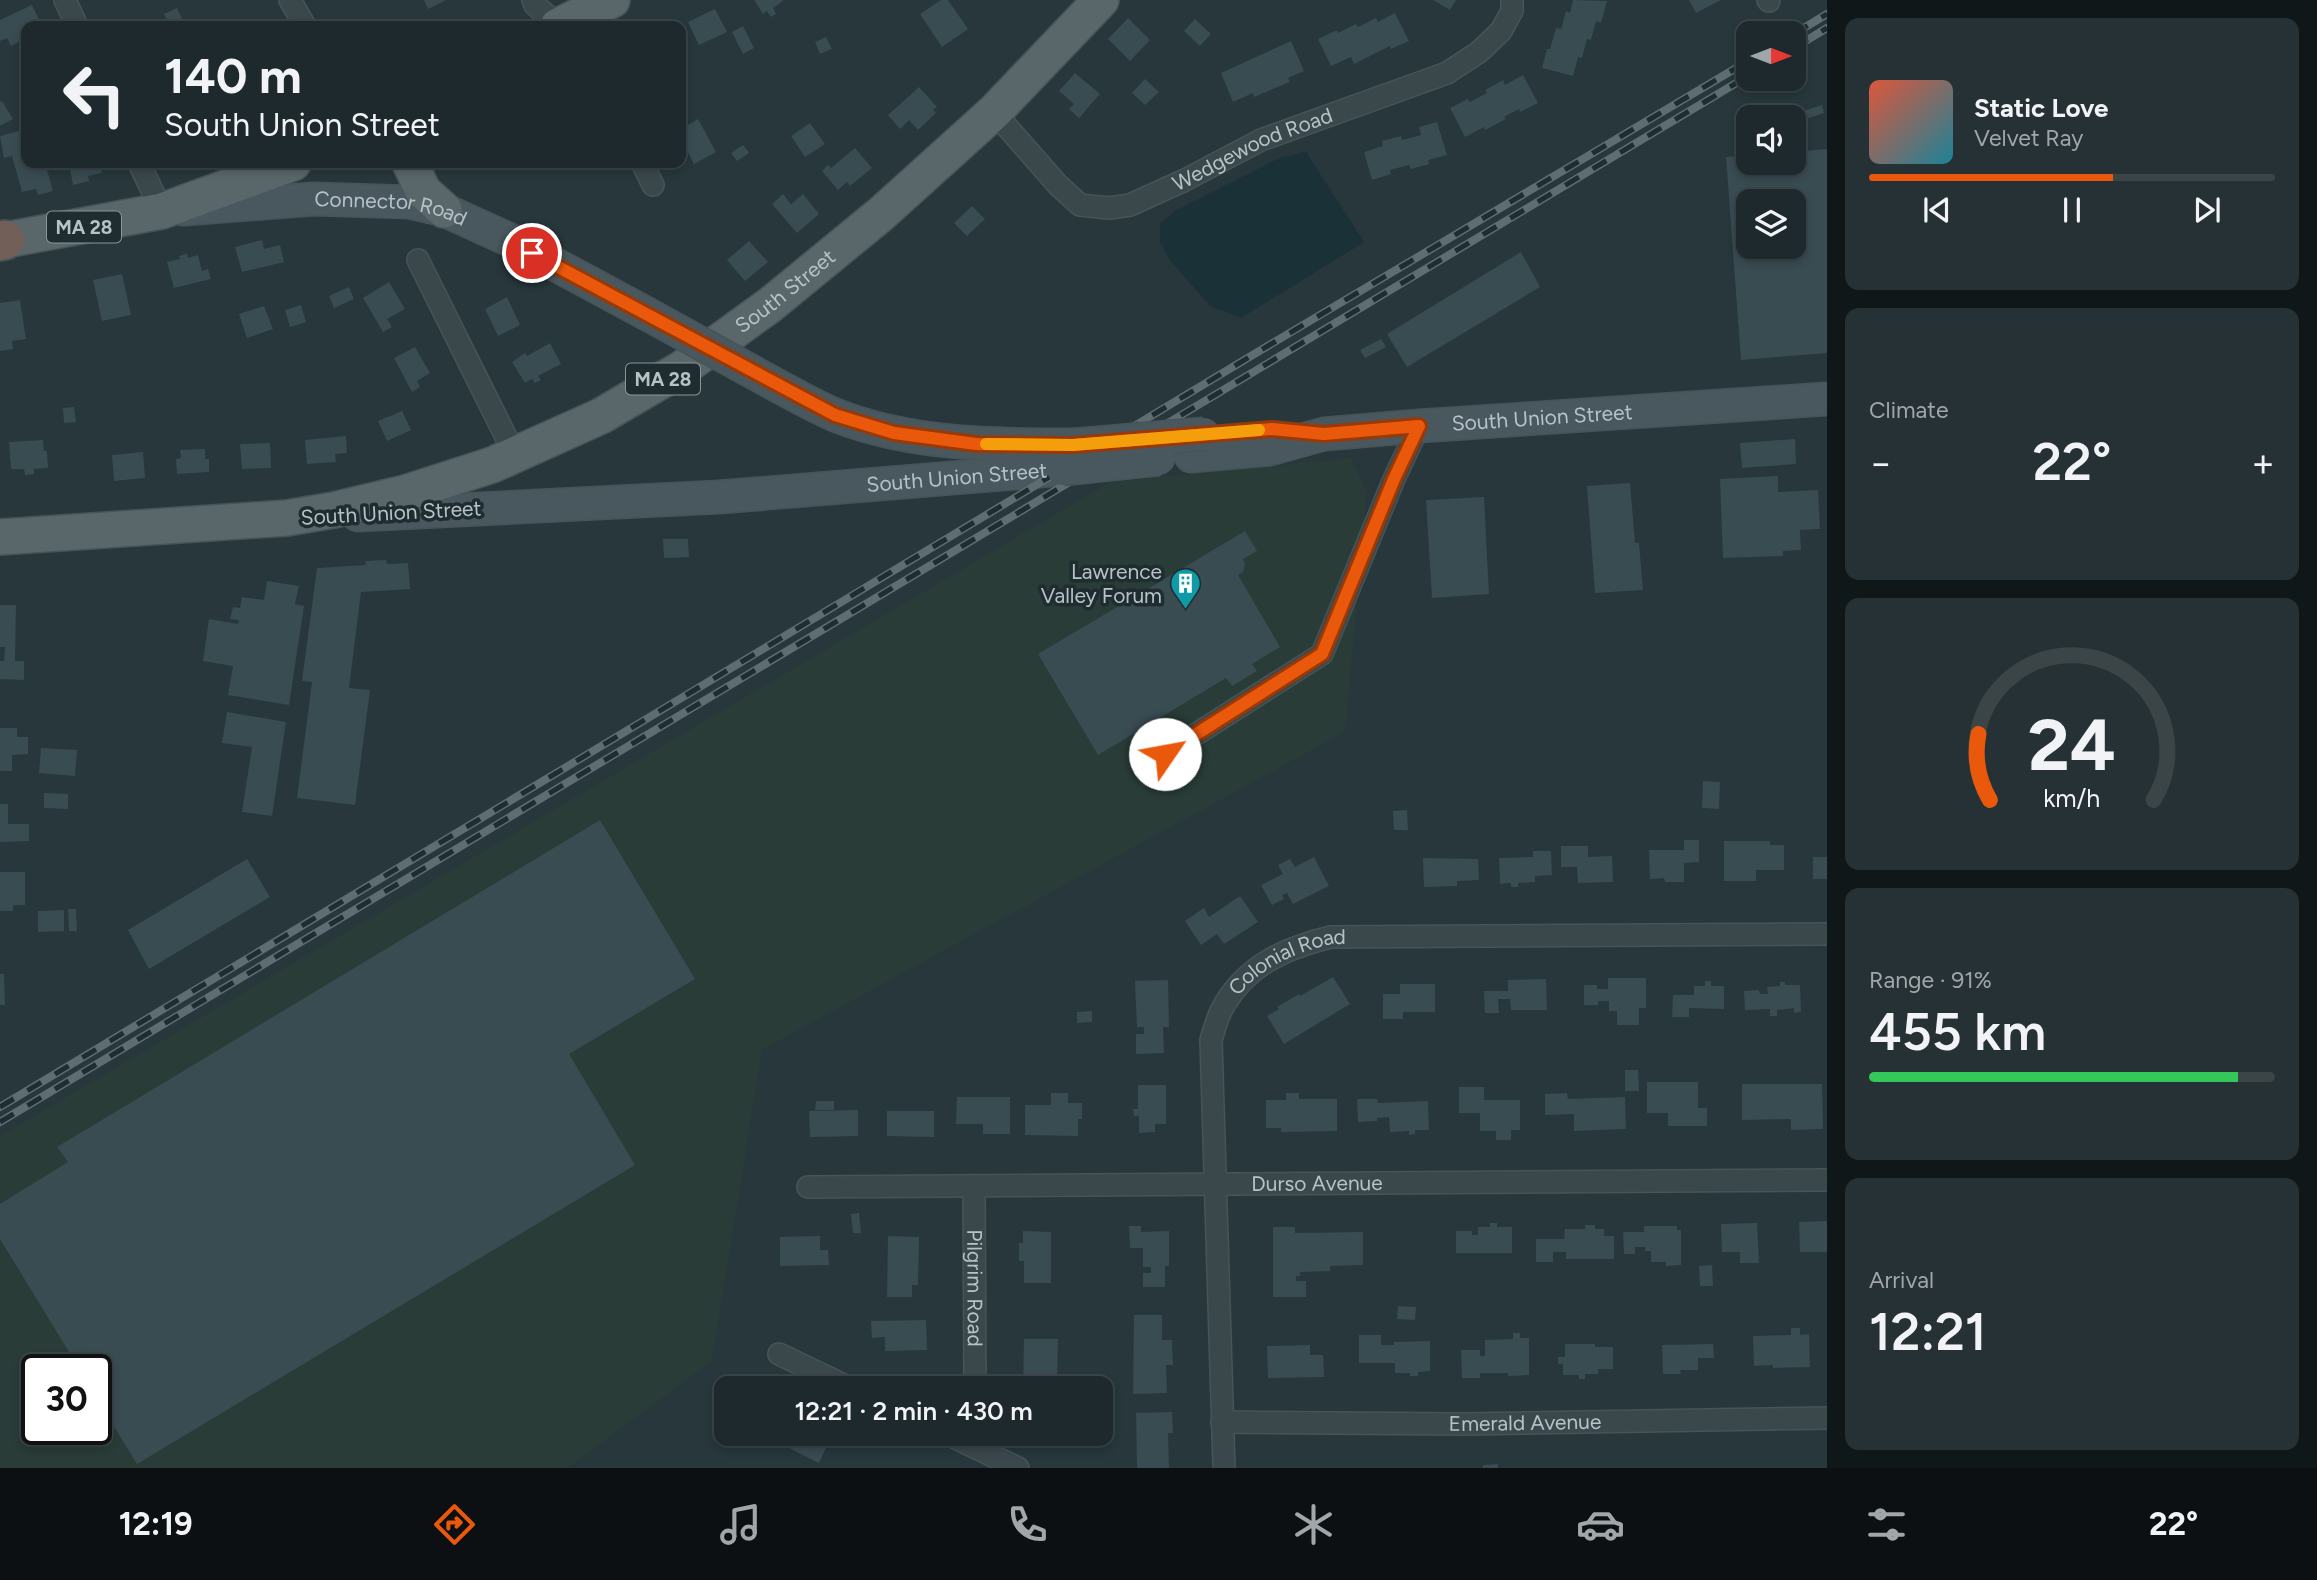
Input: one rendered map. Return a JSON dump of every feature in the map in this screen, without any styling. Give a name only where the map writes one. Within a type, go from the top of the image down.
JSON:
[{"type":"main road","points":[[569,21],[612,0]]},
{"type":"main road","name":"South Street","points":[[287,518],[405,493],[492,466],[601,416],[683,368],[771,305],[881,214],[994,112],[1101,0]]},
{"type":"main road","name":"MA 28","points":[[2,241],[162,211],[279,168]]},
{"type":"main road","points":[[413,168],[423,191],[444,210]]},
{"type":"main road","name":"Connector Road","points":[[162,211],[314,199],[409,202],[444,210],[510,240],[835,415],[894,433],[1068,457]]},
{"type":"main road","name":"South Union Street","points":[[0,537],[287,518],[719,497],[1197,445],[1270,449],[1324,434],[1827,399]]},
{"type":"street","points":[[65,0],[75,21]]},
{"type":"street","points":[[290,0],[302,21]]},
{"type":"street","points":[[533,0],[554,21]]},
{"type":"street","name":"Wedgewood Road","points":[[994,112],[1058,185],[1080,205],[1109,208],[1130,205],[1261,140],[1447,73],[1479,52],[1501,31],[1512,11],[1512,0]]},
{"type":"street","points":[[141,168],[162,211]]},
{"type":"street","points":[[644,168],[653,185]]},
{"type":"street","points":[[418,260],[515,455]]},
{"type":"street","points":[[1165,754],[1322,654],[1394,479],[1419,426]]},
{"type":"street","name":"Colonial Road","points":[[1224,1468],[1211,1040],[1221,1010],[1242,979],[1270,958],[1303,944],[1331,937],[1827,934]]},
{"type":"street","name":"Durso Avenue","points":[[808,1187],[1827,1180]]},
{"type":"street","name":"Pilgrim Road","points":[[974,1186],[975,1376]]},
{"type":"street","points":[[779,1354],[825,1376]]},
{"type":"street","name":"Emerald Avenue","points":[[1222,1422],[1463,1424],[1827,1418]]},
{"type":"street","points":[[975,1450],[1018,1468]]},
{"type":"green space","points":[[1351,458],[1367,492],[1345,732],[762,1050],[712,1361],[568,1468],[0,1468],[0,1136],[1110,482]]},
{"type":"water","points":[[1306,152],[1364,242],[1241,318],[1210,306],[1168,258],[1160,242],[1160,224],[1173,212],[1279,158]]},
{"type":"building","points":[[424,0],[446,0],[428,9]]},
{"type":"building","points":[[754,0],[784,0],[773,8],[776,14],[771,17],[767,11],[763,14]]},
{"type":"building","points":[[941,0],[948,0],[968,29],[942,47],[920,14]]},
{"type":"building","points":[[1433,0],[1456,0],[1450,10]]},
{"type":"building","points":[[1573,0],[1607,1],[1601,23],[1596,21],[1582,58],[1578,57],[1573,76],[1542,68],[1556,28],[1561,29],[1566,11],[1570,13]]},
{"type":"building","points":[[1689,0],[1721,0],[1696,13]]},
{"type":"building","points":[[32,5],[40,21],[21,21],[21,41],[11,46],[7,38],[0,41],[0,20]]},
{"type":"building","points":[[177,8],[183,21],[167,21],[164,14]]},
{"type":"building","points":[[715,9],[727,32],[699,45],[688,22]]},
{"type":"building","points":[[1395,13],[1409,41],[1391,49],[1390,46],[1354,64],[1351,57],[1331,66],[1318,39],[1356,24],[1358,27],[1376,18],[1378,22]]},
{"type":"building","points":[[1128,18],[1150,40],[1130,61],[1108,39]]},
{"type":"building","points":[[1195,19],[1211,34],[1200,46],[1184,31]]},
{"type":"building","points":[[743,26],[754,48],[743,54],[732,32]]},
{"type":"building","points":[[826,37],[832,49],[820,54],[815,42]]},
{"type":"building","points":[[1291,41],[1304,71],[1288,78],[1290,82],[1254,97],[1253,93],[1233,102],[1221,73]]},
{"type":"building","points":[[1075,73],[1100,94],[1079,118],[1069,109],[1074,104],[1059,91]]},
{"type":"building","points":[[1523,75],[1538,103],[1520,112],[1519,109],[1485,130],[1484,127],[1465,137],[1450,108],[1468,99],[1470,102],[1503,80],[1505,85]]},
{"type":"building","points":[[1145,79],[1159,92],[1145,105],[1132,93]]},
{"type":"building","points":[[919,87],[937,107],[933,110],[936,113],[918,130],[909,120],[900,129],[888,115]]},
{"type":"building","points":[[2,101],[13,119],[0,126],[0,102]]},
{"type":"building","points":[[1822,105],[1824,113],[1806,119],[1806,110]]},
{"type":"building","points":[[698,119],[716,152],[694,164],[686,149],[686,126]]},
{"type":"building","points":[[1437,122],[1447,155],[1428,160],[1429,164],[1411,169],[1409,165],[1390,170],[1391,174],[1372,180],[1364,152],[1383,146],[1382,141],[1421,135],[1419,127]]},
{"type":"building","points":[[810,123],[825,144],[805,157],[791,136]]},
{"type":"building","points":[[21,130],[21,168],[46,168],[53,191],[38,195],[36,189],[22,192],[12,156],[4,158],[0,136]]},
{"type":"building","points":[[743,145],[749,153],[737,161],[731,153]]},
{"type":"building","points":[[855,148],[872,168],[850,186],[847,182],[838,190],[822,171],[828,165],[831,168]]},
{"type":"building","points":[[1827,149],[1827,353],[1741,360],[1726,157],[1736,156],[1736,175],[1806,175],[1806,151]]},
{"type":"building","points":[[70,168],[101,168],[102,173],[88,176],[89,181],[73,185]]},
{"type":"building","points":[[783,194],[791,204],[803,194],[819,214],[797,233],[772,204]]},
{"type":"building","points":[[972,206],[985,219],[967,236],[954,223]]},
{"type":"building","points":[[262,240],[264,249],[280,245],[284,262],[242,272],[235,247]]},
{"type":"building","points":[[749,241],[768,262],[745,281],[727,260]]},
{"type":"building","points":[[1521,252],[1540,287],[1407,367],[1387,334]]},
{"type":"building","points":[[187,254],[188,258],[198,255],[202,271],[208,269],[211,279],[174,288],[167,262]]},
{"type":"building","points":[[122,274],[131,315],[102,321],[93,280]]},
{"type":"building","points":[[389,282],[405,309],[387,319],[392,327],[383,332],[363,298]]},
{"type":"building","points":[[349,287],[354,299],[334,308],[329,296]]},
{"type":"building","points":[[507,297],[520,325],[498,336],[485,309]]},
{"type":"building","points":[[20,300],[26,339],[12,341],[13,349],[0,351],[0,303]]},
{"type":"building","points":[[301,305],[306,322],[290,327],[285,310]]},
{"type":"building","points":[[264,306],[273,329],[247,338],[239,314]]},
{"type":"building","points":[[1381,339],[1386,347],[1365,358],[1360,350]]},
{"type":"building","points":[[550,343],[561,364],[538,376],[541,380],[535,383],[532,379],[525,383],[512,362],[525,353],[527,356]]},
{"type":"building","points":[[415,347],[430,373],[417,381],[420,387],[412,392],[394,358]]},
{"type":"building","points":[[74,407],[76,422],[64,423],[63,408]]},
{"type":"building","points":[[402,411],[411,430],[387,441],[378,421]]},
{"type":"building","points":[[346,436],[347,453],[335,454],[336,462],[307,464],[305,440]]},
{"type":"building","points":[[1795,439],[1796,464],[1742,468],[1740,443]]},
{"type":"building","points":[[43,440],[48,468],[34,469],[34,474],[25,475],[24,469],[11,469],[9,442]]},
{"type":"building","points":[[270,443],[271,468],[242,469],[240,444]]},
{"type":"building","points":[[205,449],[205,459],[209,459],[209,472],[177,474],[176,459],[181,458],[180,450]]},
{"type":"building","points":[[143,452],[145,478],[114,481],[112,455]]},
{"type":"building","points":[[1778,476],[1778,492],[1818,490],[1820,529],[1800,530],[1801,550],[1783,551],[1783,556],[1723,558],[1720,479]]},
{"type":"building","points":[[1630,483],[1635,543],[1639,543],[1643,590],[1595,593],[1587,486]]},
{"type":"building","points":[[1484,497],[1489,594],[1432,598],[1426,500]]},
{"type":"building","name":"Lawrence Valley Forum","points":[[1245,531],[1257,551],[1243,559],[1243,572],[1238,575],[1280,647],[1252,664],[1257,671],[1232,686],[1226,678],[1098,755],[1038,654]]},
{"type":"building","points":[[663,539],[688,539],[689,557],[664,558]]},
{"type":"building","points":[[386,560],[387,564],[408,563],[410,589],[361,592],[349,688],[370,690],[355,805],[297,798],[312,682],[302,681],[317,568],[366,565],[365,561]]},
{"type":"building","points":[[267,581],[299,586],[295,604],[304,606],[289,705],[228,695],[233,666],[203,661],[209,619],[238,624],[239,620],[230,619],[233,607],[240,608],[242,597],[264,600]]},
{"type":"building","points":[[0,605],[16,605],[15,661],[24,661],[24,680],[0,679],[0,661],[4,661],[5,647],[0,647]]},
{"type":"building","points":[[227,712],[286,722],[272,816],[242,812],[252,747],[222,743]]},
{"type":"building","points":[[0,728],[17,728],[17,737],[28,737],[28,754],[12,755],[12,771],[0,771]]},
{"type":"building","points":[[41,748],[77,750],[75,776],[39,773]]},
{"type":"building","points":[[1703,781],[1720,782],[1719,809],[1702,808]]},
{"type":"building","points":[[44,793],[68,794],[68,809],[44,808]]},
{"type":"building","points":[[0,804],[8,804],[8,824],[29,824],[29,841],[0,842]]},
{"type":"building","points":[[1407,810],[1408,830],[1394,830],[1393,811]]},
{"type":"building","points":[[600,820],[695,979],[569,1054],[635,1165],[137,1464],[112,1423],[112,1354],[70,1354],[0,1239],[0,1204],[68,1162],[57,1147]]},
{"type":"building","points":[[1684,840],[1699,840],[1699,862],[1684,863],[1684,882],[1665,882],[1664,878],[1650,879],[1649,850],[1684,850]]},
{"type":"building","points":[[1724,841],[1770,841],[1770,845],[1784,845],[1784,870],[1756,870],[1756,881],[1724,881]]},
{"type":"building","points":[[1561,846],[1588,846],[1588,857],[1612,856],[1613,882],[1578,883],[1577,867],[1561,867]]},
{"type":"building","points":[[1533,851],[1551,851],[1552,875],[1535,876],[1535,882],[1518,883],[1518,887],[1511,887],[1511,883],[1500,884],[1499,858],[1533,857]]},
{"type":"building","points":[[1314,857],[1329,886],[1293,904],[1287,893],[1282,895],[1284,899],[1272,905],[1261,885],[1283,874],[1278,865],[1290,859],[1295,867]]},
{"type":"building","points":[[1813,857],[1827,857],[1827,879],[1813,879]]},
{"type":"building","points":[[1423,858],[1478,859],[1479,880],[1457,881],[1457,886],[1424,887]]},
{"type":"building","points":[[247,859],[270,897],[149,969],[128,930]]},
{"type":"building","points":[[0,872],[25,872],[25,905],[13,905],[13,911],[0,911]]},
{"type":"building","points":[[1240,896],[1258,922],[1224,944],[1217,934],[1201,945],[1185,921],[1204,908],[1209,917]]},
{"type":"building","points":[[68,909],[76,909],[77,931],[69,931]]},
{"type":"building","points":[[64,910],[64,931],[38,932],[38,911]]},
{"type":"building","points":[[0,974],[4,974],[5,1005],[0,1005]]},
{"type":"building","points":[[1333,977],[1350,1004],[1284,1044],[1267,1016],[1299,994],[1300,996]]},
{"type":"building","points":[[1608,978],[1646,978],[1646,1008],[1639,1008],[1639,1025],[1617,1025],[1617,1011],[1609,1011],[1609,1001],[1598,1001],[1598,1005],[1584,1005],[1584,985],[1597,985],[1597,989],[1608,989]]},
{"type":"building","points":[[1546,979],[1547,1010],[1511,1010],[1510,999],[1498,999],[1499,1013],[1485,1013],[1484,991],[1508,991],[1508,980]]},
{"type":"building","points":[[1168,980],[1169,1027],[1163,1027],[1164,1053],[1136,1054],[1136,1034],[1144,1034],[1144,1027],[1137,1027],[1135,981]]},
{"type":"building","points":[[1705,981],[1711,981],[1711,986],[1724,986],[1724,1009],[1689,1008],[1689,1017],[1672,1017],[1673,995],[1694,995],[1694,986],[1705,986]]},
{"type":"building","points":[[1780,982],[1785,982],[1785,985],[1800,985],[1801,1012],[1794,1013],[1794,1008],[1777,1010],[1777,1016],[1770,1016],[1770,1009],[1745,1010],[1744,991],[1759,990],[1760,994],[1768,994],[1767,987],[1780,986]]},
{"type":"building","points":[[1400,984],[1435,984],[1435,1012],[1403,1012],[1403,1019],[1383,1019],[1383,994],[1400,994]]},
{"type":"building","points":[[1092,1011],[1092,1022],[1077,1023],[1077,1012]]},
{"type":"building","points":[[1625,1070],[1638,1070],[1639,1091],[1625,1091]]},
{"type":"building","points":[[1647,1082],[1698,1082],[1698,1108],[1707,1108],[1707,1126],[1668,1126],[1668,1113],[1647,1113]]},
{"type":"building","points":[[1742,1084],[1822,1084],[1823,1129],[1791,1130],[1791,1119],[1742,1120]]},
{"type":"building","points":[[1138,1085],[1166,1085],[1166,1124],[1155,1124],[1155,1132],[1139,1133],[1139,1116],[1134,1116],[1133,1109],[1138,1109]]},
{"type":"building","points":[[1459,1087],[1484,1087],[1484,1100],[1520,1100],[1520,1130],[1511,1130],[1511,1140],[1496,1140],[1496,1131],[1480,1131],[1480,1113],[1459,1113]]},
{"type":"building","points":[[1051,1093],[1068,1093],[1068,1103],[1082,1103],[1078,1136],[1025,1135],[1025,1105],[1051,1105]]},
{"type":"building","points":[[1286,1093],[1299,1093],[1299,1099],[1337,1099],[1337,1131],[1281,1132],[1281,1128],[1266,1128],[1266,1100],[1286,1100]]},
{"type":"building","points":[[1567,1093],[1568,1099],[1625,1097],[1626,1129],[1574,1131],[1574,1114],[1545,1115],[1545,1094]]},
{"type":"building","points":[[957,1097],[1010,1097],[1010,1134],[983,1134],[983,1124],[956,1124]]},
{"type":"building","points":[[1357,1099],[1377,1099],[1378,1103],[1428,1101],[1429,1130],[1415,1130],[1415,1134],[1409,1135],[1409,1131],[1390,1132],[1389,1117],[1358,1122]]},
{"type":"building","points":[[816,1101],[834,1101],[834,1110],[815,1110]]},
{"type":"building","points":[[858,1110],[858,1136],[810,1137],[809,1111]]},
{"type":"building","points":[[887,1111],[934,1111],[934,1137],[887,1136]]},
{"type":"building","points":[[859,1213],[861,1233],[853,1233],[851,1214]]},
{"type":"building","points":[[1827,1221],[1827,1252],[1800,1252],[1799,1222]]},
{"type":"building","points":[[1490,1223],[1497,1223],[1497,1227],[1512,1227],[1512,1253],[1456,1253],[1456,1231],[1472,1231],[1472,1235],[1478,1235],[1478,1227],[1490,1227]]},
{"type":"building","points":[[1757,1223],[1759,1263],[1740,1263],[1740,1252],[1722,1252],[1721,1224]]},
{"type":"building","points":[[1585,1225],[1604,1229],[1604,1236],[1614,1236],[1614,1259],[1566,1259],[1566,1252],[1553,1252],[1553,1262],[1536,1262],[1536,1239],[1564,1239],[1565,1229],[1585,1229]]},
{"type":"building","points":[[1129,1226],[1141,1226],[1141,1232],[1169,1231],[1169,1266],[1165,1266],[1165,1287],[1143,1287],[1143,1273],[1151,1273],[1151,1267],[1143,1267],[1143,1248],[1130,1248]]},
{"type":"building","points":[[1644,1226],[1677,1226],[1677,1230],[1681,1230],[1681,1265],[1666,1266],[1666,1262],[1651,1262],[1651,1251],[1645,1251],[1645,1247],[1635,1247],[1635,1254],[1624,1254],[1623,1232],[1644,1232]]},
{"type":"building","points":[[1273,1227],[1295,1227],[1295,1233],[1363,1232],[1363,1265],[1330,1266],[1330,1271],[1300,1272],[1296,1281],[1306,1281],[1306,1297],[1273,1297]]},
{"type":"building","points":[[1023,1231],[1051,1232],[1051,1283],[1024,1283],[1024,1261],[1019,1261],[1019,1243],[1023,1243]]},
{"type":"building","points":[[820,1236],[820,1250],[828,1250],[829,1265],[780,1266],[780,1237]]},
{"type":"building","points":[[888,1236],[919,1237],[918,1285],[912,1285],[912,1297],[887,1297]]},
{"type":"building","points":[[1712,1265],[1713,1286],[1700,1286],[1699,1266]]},
{"type":"building","points":[[1398,1306],[1416,1307],[1415,1320],[1397,1319]]},
{"type":"building","points":[[1134,1315],[1162,1315],[1162,1340],[1172,1340],[1173,1365],[1166,1365],[1167,1393],[1133,1394]]},
{"type":"building","points":[[926,1320],[927,1350],[885,1351],[885,1337],[872,1338],[871,1321]]},
{"type":"building","points":[[1791,1328],[1800,1328],[1800,1335],[1809,1334],[1810,1367],[1754,1366],[1753,1336],[1791,1335]]},
{"type":"building","points":[[1513,1333],[1520,1333],[1520,1338],[1529,1338],[1529,1375],[1480,1373],[1480,1378],[1462,1378],[1461,1350],[1480,1350],[1480,1356],[1485,1356],[1485,1340],[1513,1339]]},
{"type":"building","points":[[1359,1335],[1381,1335],[1381,1345],[1430,1341],[1430,1371],[1410,1376],[1410,1373],[1395,1373],[1395,1363],[1359,1363]]},
{"type":"building","points":[[1024,1339],[1058,1339],[1057,1376],[1023,1376]]},
{"type":"building","points":[[1565,1344],[1613,1347],[1613,1369],[1598,1369],[1598,1374],[1585,1374],[1585,1379],[1579,1379],[1579,1375],[1563,1375],[1563,1364],[1558,1364],[1558,1357],[1565,1357]]},
{"type":"building","points":[[1713,1344],[1714,1358],[1698,1358],[1698,1370],[1663,1374],[1662,1345]]},
{"type":"building","points":[[1310,1345],[1310,1355],[1323,1355],[1324,1377],[1268,1378],[1267,1346]]},
{"type":"building","points":[[1172,1412],[1173,1433],[1168,1433],[1169,1468],[1137,1468],[1136,1413]]},
{"type":"building","points":[[785,1446],[827,1446],[819,1463]]},
{"type":"building","points":[[1498,1464],[1498,1468],[1483,1468],[1483,1465]]},
{"type":"railway","points":[[1806,27],[1827,14]]},
{"type":"railway","points":[[1806,41],[1827,28]]},
{"type":"railway","points":[[0,1107],[1736,68]]},
{"type":"railway","points":[[0,1122],[1736,83]]},
{"type":"slow traffic","points":[[986,444],[1073,445],[1259,430]]},
{"type":"place","name":"Lawrence Valley Forum","points":[[1185,611]]},
{"type":"route","points":[[532,253],[835,415],[894,433],[976,444],[1073,445],[1272,429],[1324,434],[1419,426],[1394,479],[1322,654],[1165,754]]}]
